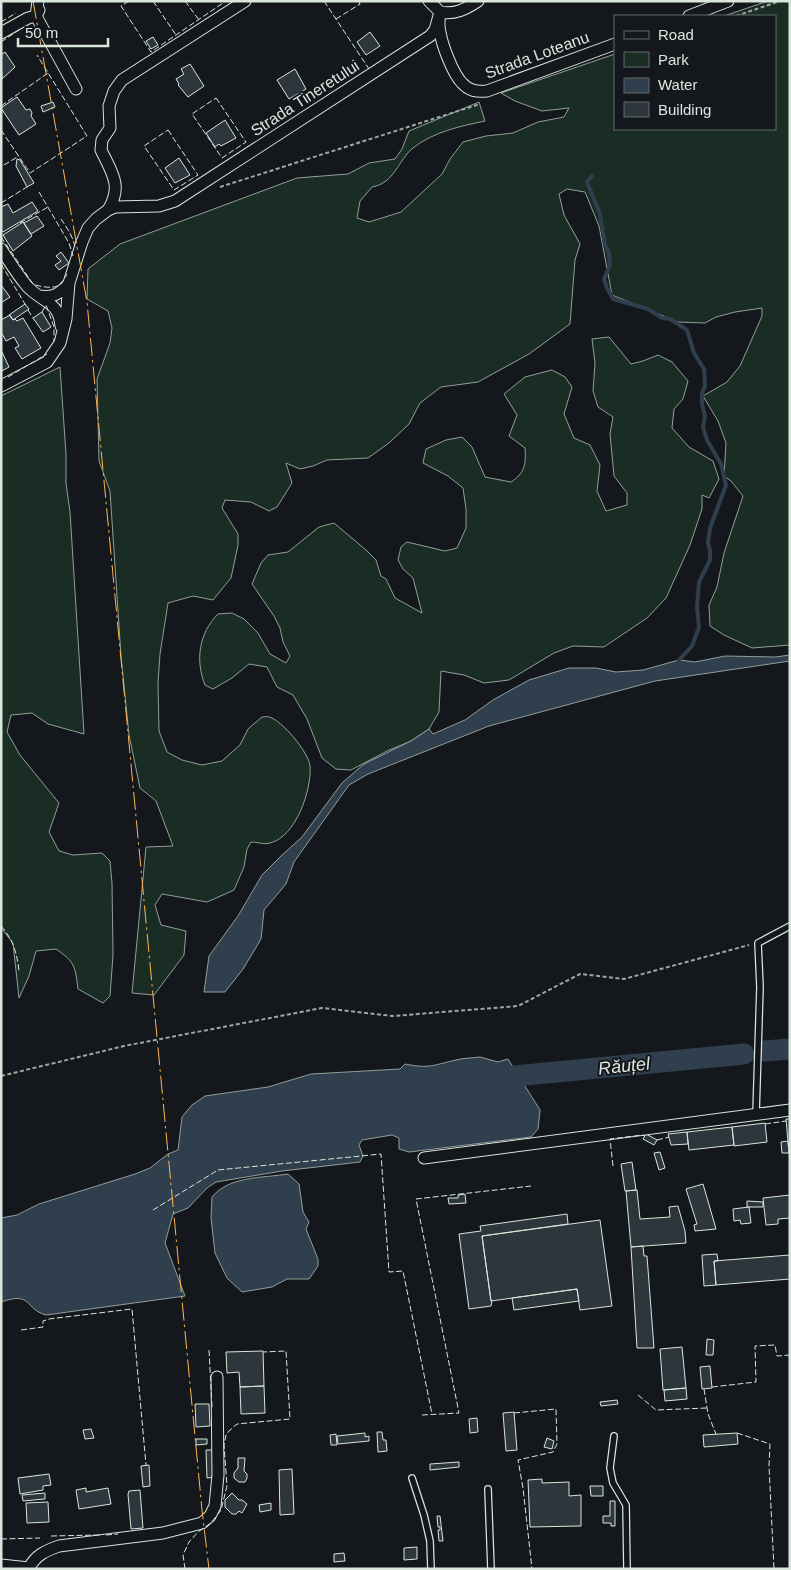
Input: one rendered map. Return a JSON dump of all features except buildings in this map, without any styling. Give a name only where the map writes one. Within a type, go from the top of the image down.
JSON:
[{"type":"street","points":[[32,17],[38,1]]},
{"type":"street","points":[[1,33],[32,17],[43,1]]},
{"type":"street","points":[[1,386],[47,362],[60,343],[66,319],[69,283],[88,228],[108,210],[114,200],[116,183],[101,150],[101,145],[110,128],[109,106],[114,91],[122,80],[245,1]]},
{"type":"street","points":[[430,1],[440,12],[456,12],[466,9],[478,1]]},
{"type":"street","points":[[692,15],[728,1]]},
{"type":"street","name":"Strada Tineretului","points":[[108,210],[121,206],[159,206],[175,201],[430,36],[435,30],[440,12]]},
{"type":"street","name":"Strada Loteanu","points":[[440,12],[438,25],[440,33],[457,75],[462,84],[470,90],[478,92],[487,91],[614,44]]},
{"type":"street","points":[[32,17],[76,89]]},
{"type":"street","points":[[1,249],[27,286],[54,305],[61,316],[60,343]]},
{"type":"street","points":[[39,296],[57,295],[69,283]]},
{"type":"street","points":[[424,1158],[790,1110]]},
{"type":"street","points":[[1,1565],[29,1569],[34,1558],[59,1546],[163,1533],[202,1523],[210,1516],[215,1506],[218,1475],[217,1377]]},
{"type":"lane","points":[[756,1114],[760,987],[758,942],[790,926]]},
{"type":"lane","points":[[614,1436],[610,1468],[613,1483],[626,1505],[627,1569]]},
{"type":"lane","points":[[412,1478],[430,1541],[431,1569]]},
{"type":"lane","points":[[488,1489],[491,1569]]},
{"type":"path","points":[[739,15],[780,1]]},
{"type":"path","points":[[220,186],[481,103]]},
{"type":"path","points":[[1,1076],[124,1046],[322,1008],[393,1016],[518,1006],[580,974],[624,979],[758,942]]},
{"type":"green space","points":[[768,1],[790,1],[790,645],[752,648],[710,626],[709,605],[717,587],[724,553],[743,496],[731,481],[724,476],[726,443],[718,421],[703,396],[727,382],[740,366],[762,316],[762,308],[716,317],[705,323],[678,322],[612,295],[599,226],[585,192],[567,189],[559,194],[564,215],[580,244],[575,260],[570,324],[529,354],[478,382],[441,387],[420,403],[409,424],[389,443],[368,458],[327,460],[300,469],[286,463],[292,483],[277,507],[269,511],[251,502],[225,500],[222,508],[238,534],[238,545],[231,578],[213,600],[193,596],[168,603],[160,654],[158,683],[159,731],[167,752],[182,760],[202,765],[222,761],[240,745],[248,729],[262,717],[268,717],[281,724],[305,753],[310,766],[310,776],[305,799],[295,822],[288,832],[268,844],[251,842],[247,849],[244,867],[234,890],[207,902],[162,894],[155,905],[161,925],[186,931],[184,955],[154,995],[132,993],[146,847],[173,846],[156,801],[140,788],[129,735],[121,656],[110,491],[99,461],[97,379],[110,343],[112,328],[108,311],[87,299],[88,269],[120,244],[297,178],[348,174],[369,163],[395,159],[402,149],[409,131],[479,102],[485,121],[438,134],[413,148],[386,181],[372,187],[360,201],[357,218],[369,222],[401,212],[442,174],[450,159],[463,142],[486,136],[513,133],[538,122],[564,117],[569,108],[542,111],[515,101],[501,93],[614,54],[614,130],[776,130],[776,15],[727,15]]},
{"type":"green space","points":[[609,337],[631,364],[658,355],[672,362],[688,381],[683,399],[674,409],[672,428],[689,447],[713,461],[719,479],[709,498],[702,495],[702,509],[690,545],[666,598],[647,618],[604,647],[573,646],[554,653],[509,680],[484,683],[464,675],[441,671],[439,712],[429,729],[411,741],[351,770],[336,769],[322,758],[307,719],[293,695],[277,687],[267,667],[249,664],[232,678],[213,689],[205,685],[200,666],[201,647],[207,630],[218,614],[232,613],[244,619],[258,633],[270,654],[286,663],[290,656],[283,642],[280,628],[252,584],[261,563],[268,555],[288,552],[319,527],[334,523],[376,560],[381,576],[386,579],[395,598],[422,613],[413,578],[403,569],[398,560],[401,547],[407,542],[445,551],[457,548],[466,528],[463,488],[448,476],[423,463],[426,449],[446,440],[462,437],[472,447],[485,477],[511,482],[516,479],[524,468],[525,448],[509,436],[517,415],[504,394],[525,377],[552,370],[565,377],[572,387],[564,414],[574,438],[590,445],[600,465],[597,491],[606,511],[627,505],[627,493],[614,476],[610,434],[613,417],[598,407],[593,391],[595,363],[592,339]]},
{"type":"green space","points":[[60,367],[66,483],[70,512],[84,734],[48,724],[32,713],[11,715],[7,732],[20,755],[59,803],[49,832],[59,851],[73,855],[102,853],[110,861],[113,955],[110,996],[103,1003],[78,989],[71,961],[56,949],[36,951],[29,976],[19,998],[13,943],[1,928],[1,396]]},
{"type":"water","points":[[790,655],[790,661],[655,681],[489,726],[368,774],[349,785],[294,862],[286,884],[264,910],[261,939],[243,969],[225,992],[204,992],[209,956],[238,916],[262,875],[302,837],[342,783],[364,764],[411,741],[429,729],[433,734],[465,720],[493,700],[529,680],[569,668],[596,668],[616,672],[643,670],[679,660],[695,662],[725,656],[775,657]]},
{"type":"water","points":[[480,1057],[498,1062],[508,1059],[540,1110],[538,1129],[531,1137],[409,1152],[399,1149],[399,1138],[392,1135],[362,1140],[359,1145],[363,1156],[360,1162],[282,1171],[216,1182],[207,1188],[188,1208],[173,1214],[165,1243],[185,1296],[46,1315],[34,1309],[24,1300],[11,1299],[1,1302],[1,1218],[17,1215],[39,1204],[150,1168],[168,1154],[178,1150],[182,1117],[192,1105],[205,1096],[268,1087],[311,1074],[400,1069],[405,1064],[426,1066]]},
{"type":"water","points":[[288,1174],[299,1184],[303,1212],[309,1222],[306,1229],[318,1259],[318,1266],[309,1279],[287,1279],[272,1287],[242,1292],[227,1278],[215,1253],[211,1218],[212,1197],[219,1190],[237,1182],[257,1177]]},
{"type":"waterway","points":[[592,176],[587,182],[600,214],[605,245],[609,253],[610,265],[604,279],[607,288],[613,299],[648,309],[662,318],[670,319],[687,330],[694,353],[704,369],[705,386],[702,393],[702,404],[705,416],[703,427],[707,440],[721,464],[726,485],[710,528],[708,543],[710,560],[699,582],[697,607],[699,627],[692,646],[679,660]]},
{"type":"waterway","name":"Răuțel","points":[[764,1051],[790,1049]]},
{"type":"waterway","name":"Răuțel","points":[[490,1080],[504,1077],[744,1054]]},
{"type":"fence","points":[[129,1],[121,6],[151,52],[223,3],[222,1]]},
{"type":"fence","points":[[153,1],[176,35]]},
{"type":"fence","points":[[185,1],[199,20]]},
{"type":"fence","points":[[324,1],[369,69]]},
{"type":"fence","points":[[336,19],[360,4],[359,1]]},
{"type":"fence","points":[[1,22],[16,13]]},
{"type":"fence","points":[[1,42],[19,30]]},
{"type":"fence","points":[[1,130],[30,173],[87,136],[37,55]]},
{"type":"fence","points":[[1,106],[48,73]]},
{"type":"fence","points":[[216,98],[246,142],[222,158],[192,114],[216,98]]},
{"type":"fence","points":[[168,130],[198,175],[174,190],[144,146],[168,130]]},
{"type":"fence","points":[[4,165],[19,156]]},
{"type":"fence","points":[[1,203],[27,187]]},
{"type":"fence","points":[[39,192],[69,243],[73,256]]},
{"type":"fence","points":[[20,223],[48,207]]},
{"type":"fence","points":[[61,219],[72,238],[75,250]]},
{"type":"fence","points":[[1,237],[33,284],[54,287],[60,285],[67,274]]},
{"type":"fence","points":[[1,264],[25,304]]},
{"type":"fence","points":[[42,312],[46,305],[54,327],[54,341]]},
{"type":"fence","points":[[28,310],[33,318]]},
{"type":"fence","points":[[8,377],[47,354]]},
{"type":"fence","points":[[1,926],[9,936],[14,947],[19,971]]},
{"type":"fence","points":[[765,1124],[786,1121]]},
{"type":"fence","points":[[613,1166],[610,1139],[645,1136]]},
{"type":"fence","points":[[657,1140],[669,1137]]},
{"type":"fence","points":[[153,1210],[218,1170],[381,1154],[389,1272],[403,1271],[432,1414]]},
{"type":"fence","points":[[422,1415],[459,1413],[416,1199],[531,1186]]},
{"type":"fence","points":[[21,1330],[43,1327],[43,1321],[49,1319],[132,1309],[146,1465]]},
{"type":"fence","points":[[712,1387],[756,1382],[755,1346],[775,1345],[777,1356],[790,1355]]},
{"type":"fence","points":[[209,1350],[212,1407]]},
{"type":"fence","points":[[185,1569],[183,1555],[189,1542],[198,1532],[211,1523],[221,1510],[227,1486],[224,1445],[226,1435],[237,1424],[290,1419],[286,1351],[263,1352]]},
{"type":"fence","points":[[704,1389],[708,1414],[716,1434]]},
{"type":"fence","points":[[638,1395],[656,1410],[707,1408]]},
{"type":"fence","points":[[514,1413],[556,1409],[557,1444],[553,1452],[518,1460],[532,1569]]},
{"type":"fence","points":[[737,1433],[770,1444],[769,1466],[774,1569]]},
{"type":"fence","points":[[106,1535],[118,1534]]},
{"type":"fence","points":[[51,1536],[100,1535]]},
{"type":"fence","points":[[1,1539],[40,1538]]},
{"type":"power","points":[[33,1],[87,302],[209,1569]]}]
